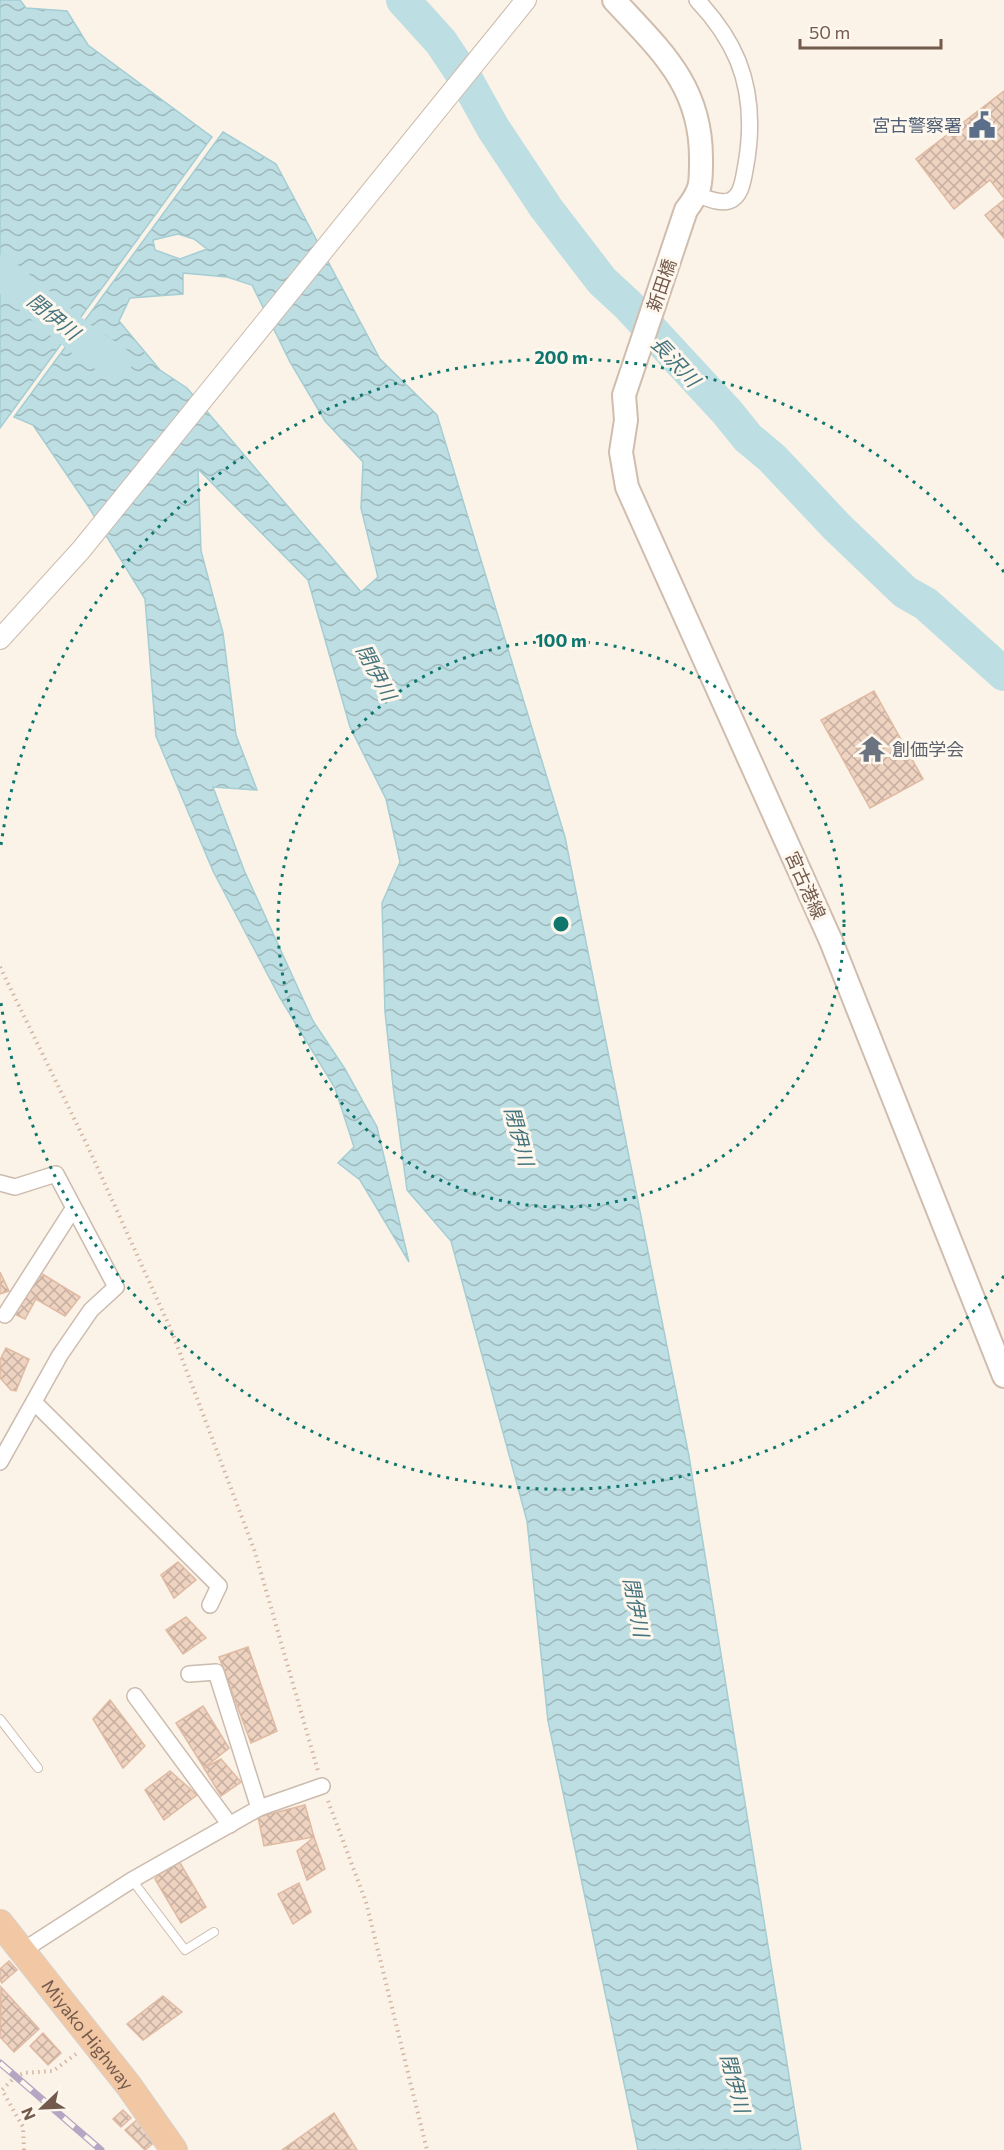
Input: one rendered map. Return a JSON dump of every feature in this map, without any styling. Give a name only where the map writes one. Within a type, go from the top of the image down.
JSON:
[{"type":"highway","name":"Miyako Highway","points":[[0,1923],[129,2086],[174,2150]]},
{"type":"main road","name":"新田橋","points":[[614,0],[669,61],[693,101],[701,141],[701,182],[624,394]]},
{"type":"main road","name":"宮古港線","points":[[624,394],[626,420],[621,452],[627,487],[831,940],[1004,1376]]},
{"type":"street","points":[[692,202],[727,202],[735,198],[742,186],[750,147],[750,119],[746,89],[738,61],[711,15],[697,0]]},
{"type":"street","points":[[0,639],[81,550],[524,3]]},
{"type":"street","points":[[0,1184],[15,1187],[56,1174],[116,1287],[91,1310],[60,1355],[0,1462]]},
{"type":"street","points":[[5,1315],[73,1209]]},
{"type":"street","points":[[34,1402],[219,1586],[210,1605]]},
{"type":"street","points":[[189,1674],[216,1672],[259,1808]]},
{"type":"street","points":[[135,1696],[230,1825]]},
{"type":"street","points":[[22,1951],[132,1880],[259,1808],[322,1786]]},
{"type":"lane","points":[[0,1719],[38,1768]]},
{"type":"lane","points":[[132,1880],[185,1950],[214,1932]]},
{"type":"path","points":[[0,967],[89,1149],[172,1332],[255,1552],[322,1786],[366,1902],[427,2150]]},
{"type":"path","points":[[24,2150],[23,2127],[2,2090],[15,2077],[24,2073],[53,2071],[94,2042]]},
{"type":"water","points":[[0,0],[20,0],[26,8],[67,11],[88,45],[212,137],[0,428]]},
{"type":"water","points":[[223,132],[276,164],[380,359],[437,415],[565,837],[689,1456],[801,2150],[638,2150],[548,1721],[527,1521],[451,1241],[407,1190],[385,1012],[382,903],[400,862],[386,799],[350,727],[308,580],[198,469],[201,551],[223,633],[236,735],[257,790],[213,787],[244,870],[313,1021],[345,1069],[377,1127],[409,1262],[360,1180],[338,1163],[354,1147],[335,1088],[280,998],[213,871],[156,736],[145,599],[88,506],[33,425],[14,417]],"holes":[[[178,234],[194,239],[207,249],[180,259],[155,250],[153,240]],[[183,273],[227,277],[252,285],[290,362],[325,421],[363,462],[361,508],[378,577],[361,592],[187,388],[160,370],[119,321],[130,298],[183,294]]]},
{"type":"building","name":"宮古警察署","points":[[1004,91],[1004,198],[990,180],[954,209],[916,159]]},
{"type":"building","points":[[1004,200],[1004,238],[985,215]]},
{"type":"building","name":"創価学会","points":[[874,691],[923,779],[870,808],[821,720]]},
{"type":"building","points":[[36,1270],[80,1297],[65,1316],[36,1299],[25,1319],[12,1313]]},
{"type":"building","points":[[0,1272],[9,1291],[0,1294]]},
{"type":"building","points":[[6,1348],[29,1359],[16,1391],[11,1390],[0,1378],[0,1360]]},
{"type":"building","points":[[178,1562],[196,1580],[174,1598],[161,1575]]},
{"type":"building","points":[[186,1617],[206,1638],[183,1654],[166,1630]]},
{"type":"building","points":[[248,1647],[277,1731],[251,1743],[219,1657]]},
{"type":"building","points":[[110,1700],[145,1746],[123,1768],[93,1719]]},
{"type":"building","points":[[203,1706],[229,1748],[204,1768],[176,1723]]},
{"type":"building","points":[[221,1759],[241,1782],[221,1796],[204,1768]]},
{"type":"building","points":[[170,1771],[197,1795],[164,1820],[145,1790]]},
{"type":"building","points":[[305,1805],[314,1837],[264,1846],[258,1817]]},
{"type":"building","points":[[314,1837],[325,1869],[307,1880],[297,1851]]},
{"type":"building","points":[[176,1856],[206,1907],[181,1923],[155,1879]]},
{"type":"building","points":[[299,1883],[311,1912],[293,1924],[278,1894]]},
{"type":"building","points":[[9,1961],[17,1970],[2,1983],[0,1969]]},
{"type":"building","points":[[1,1987],[39,2029],[14,2052],[0,2037]]},
{"type":"building","points":[[163,1996],[182,2012],[143,2040],[127,2024]]},
{"type":"building","points":[[43,2033],[61,2053],[48,2065],[30,2046]]},
{"type":"building","points":[[123,2110],[131,2118],[121,2127],[113,2119]]},
{"type":"building","points":[[334,2113],[357,2150],[282,2150]]},
{"type":"building","points":[[138,2119],[157,2140],[145,2150],[125,2130]]},
{"type":"waterway","name":"長沢川","points":[[403,0],[441,42],[467,81],[493,128],[546,208],[602,281],[628,305],[727,412],[748,438],[772,458],[837,527],[905,592],[926,604],[1004,674]]},
{"type":"waterway","name":"閉伊川","points":[[0,272],[80,338],[115,362]]},
{"type":"railway","points":[[0,2063],[101,2150]]},
{"type":"place","name":"宮古警察署","points":[[982,125]]},
{"type":"place","name":"創価学会","points":[[872,749]]}]
